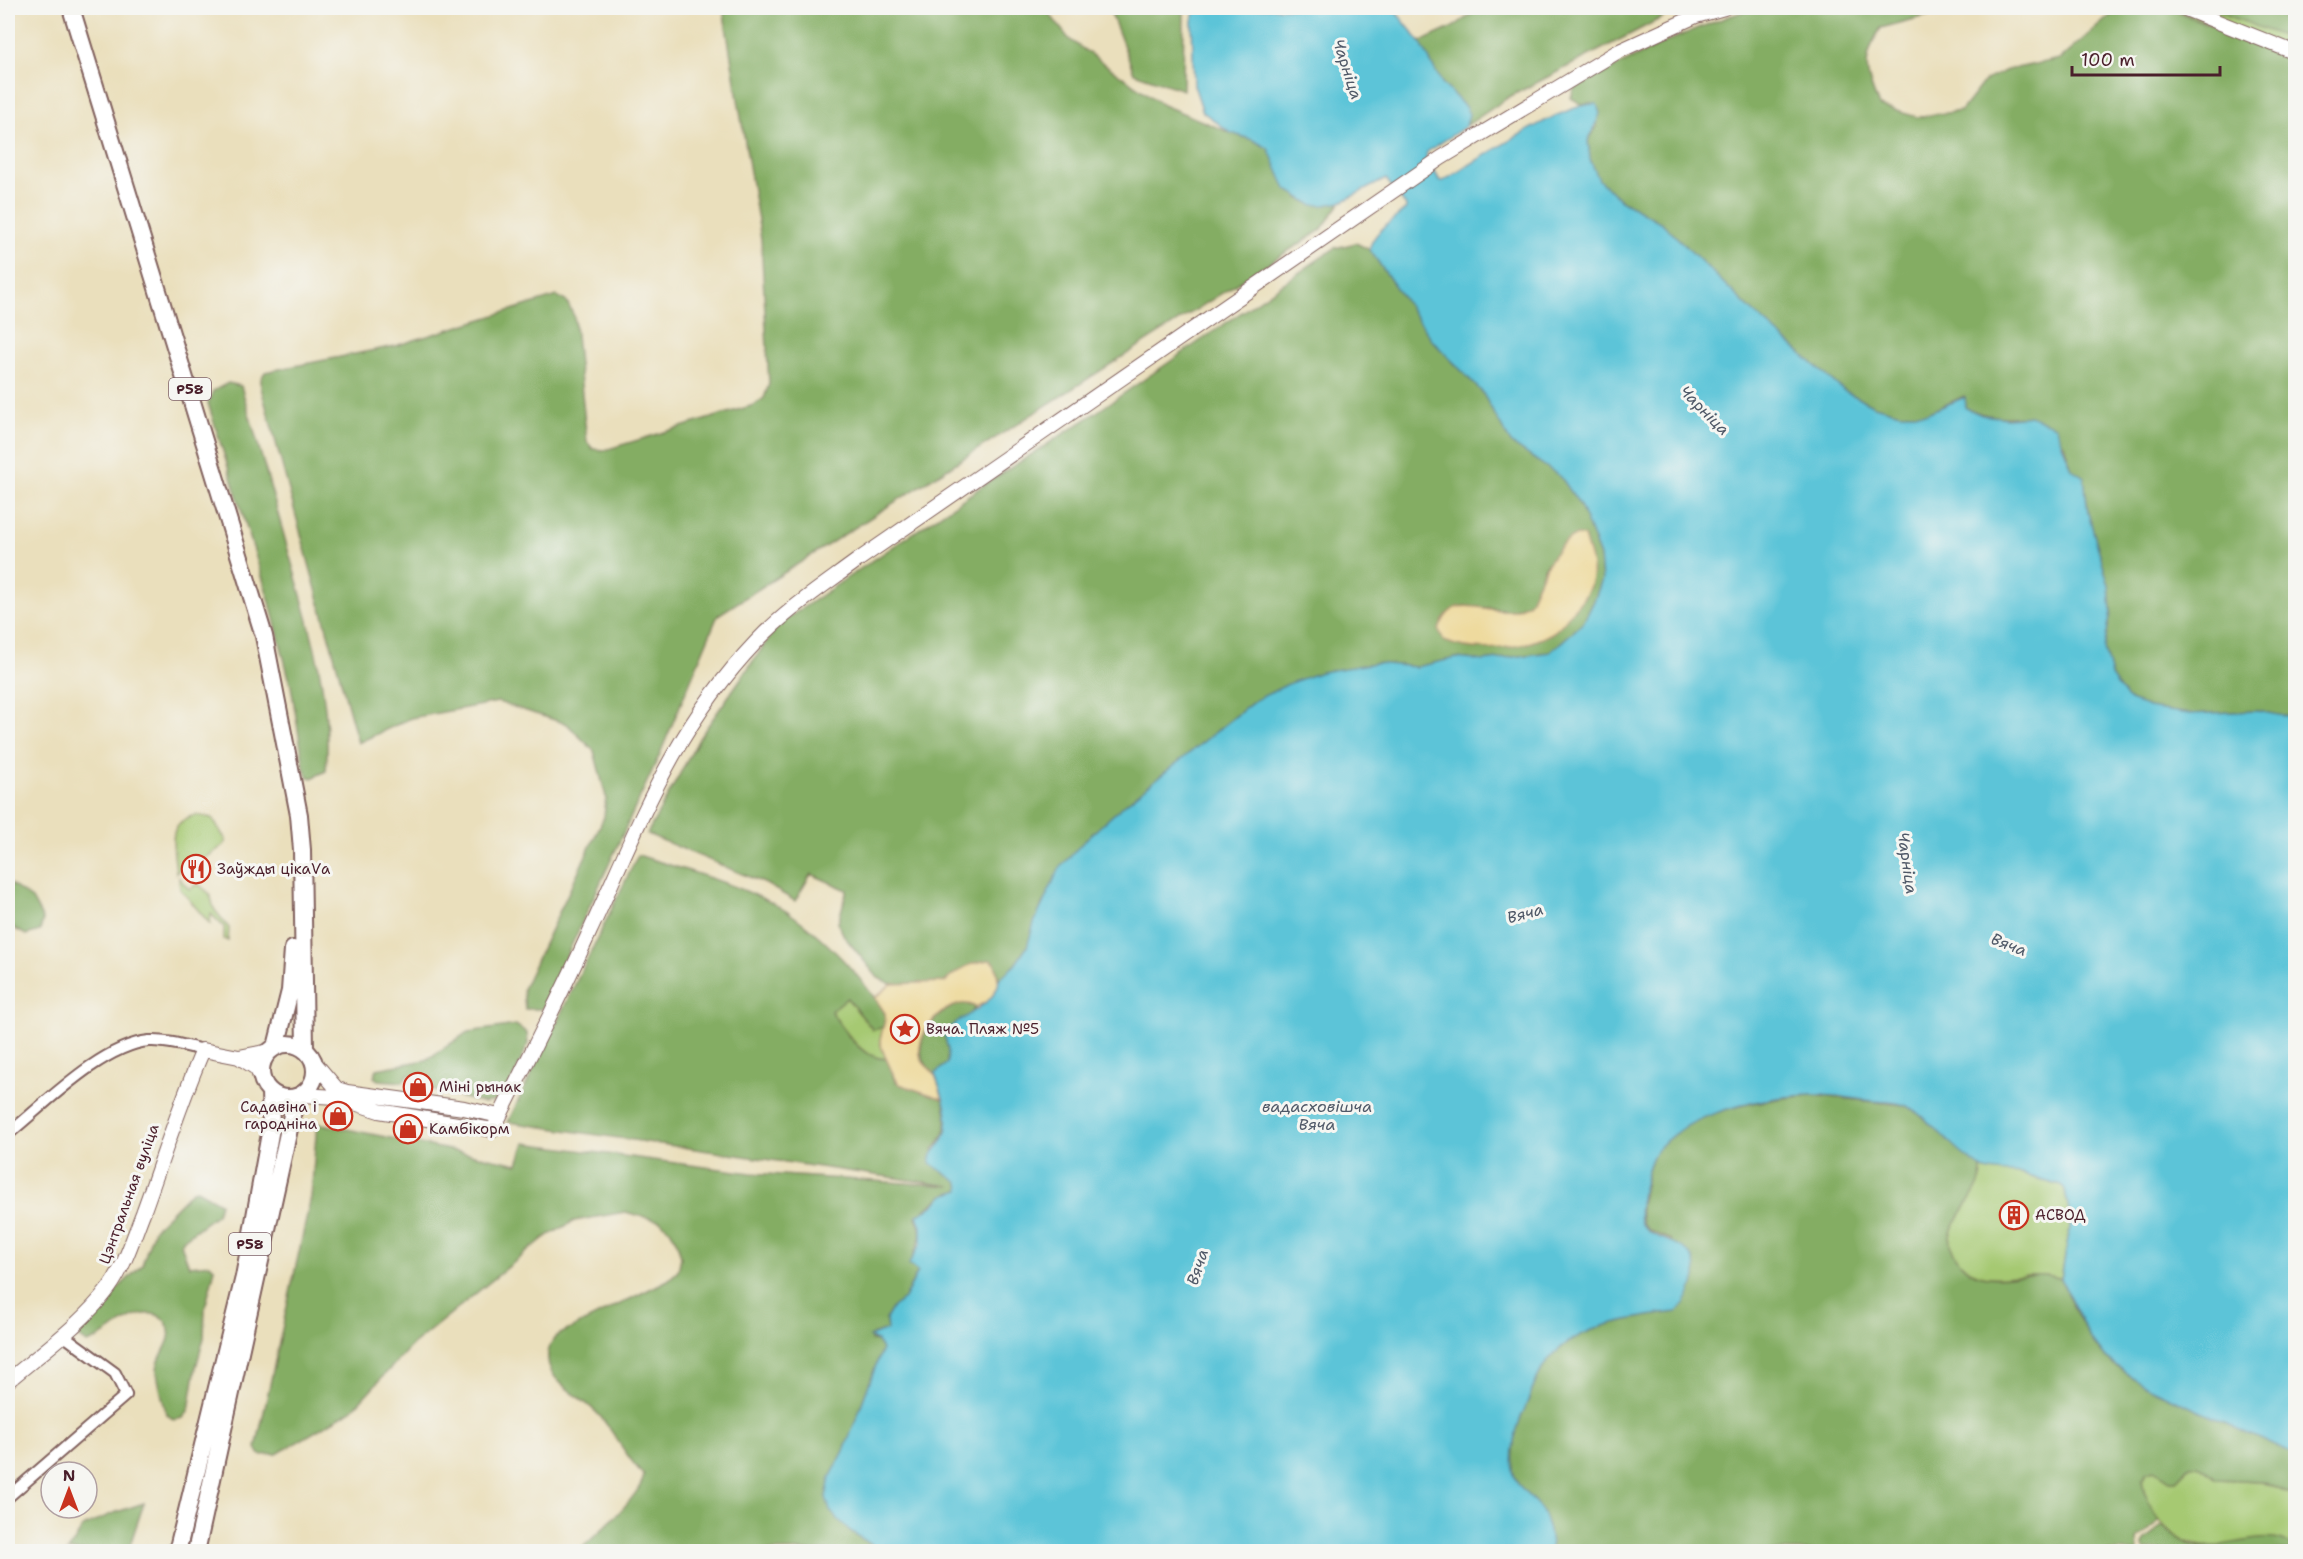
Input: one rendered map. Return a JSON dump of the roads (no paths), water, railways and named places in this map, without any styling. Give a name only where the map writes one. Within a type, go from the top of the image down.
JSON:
[{"type":"main road","name":"Р58","points":[[71,8],[264,636],[299,815],[302,850],[310,1055],[316,1069],[313,1084],[299,1096],[196,1551]]},
{"type":"main road","name":"Р58","points":[[177,1551],[246,1266],[271,1128],[267,1088],[261,1067],[273,1049],[290,991],[293,952],[292,786]]},
{"type":"main road","points":[[273,1049],[296,1045],[310,1055]]},
{"type":"main road","points":[[267,1088],[282,1097],[299,1096]]},
{"type":"street","points":[[299,1096],[336,1097],[379,1111],[493,1130],[590,932],[658,780],[678,743],[756,642],[789,612],[858,560],[1440,158],[1617,52],[1696,16],[1724,8]]},
{"type":"street","points":[[2183,8],[2295,53]]},
{"type":"street","points":[[8,1134],[90,1068],[127,1047],[159,1041],[239,1057],[255,1068],[267,1088]]},
{"type":"street","points":[[239,1057],[273,1049]]},
{"type":"street","name":"Цэнтральная вуліца","points":[[8,1381],[63,1335],[99,1299],[121,1268],[175,1117],[203,1050]]},
{"type":"street","points":[[310,1055],[337,1089],[464,1108],[499,1116]]},
{"type":"street","points":[[8,1497],[126,1395],[115,1373],[63,1335]]},
{"type":"water","name":"вадасховішча Вяча","points":[[1195,8],[1393,8],[1420,42],[1442,83],[1469,114],[1466,126],[1427,152],[1426,157],[1440,181],[1542,122],[1582,106],[1597,104],[1600,114],[1588,141],[1590,159],[1599,180],[1619,199],[1662,223],[1752,311],[1843,390],[1874,406],[1900,413],[1927,413],[1965,397],[1966,408],[1982,415],[2008,418],[2030,416],[2055,426],[2072,469],[2084,477],[2088,513],[2109,586],[2111,611],[2104,649],[2111,676],[2127,699],[2154,709],[2190,714],[2257,711],[2295,718],[2295,1455],[2145,1386],[2106,1358],[2089,1336],[2061,1279],[2071,1221],[2065,1190],[2061,1186],[2021,1174],[1995,1172],[1981,1168],[1962,1154],[1921,1116],[1904,1105],[1840,1096],[1809,1095],[1769,1099],[1725,1110],[1685,1127],[1668,1139],[1655,1153],[1643,1188],[1641,1223],[1656,1236],[1683,1248],[1690,1254],[1695,1263],[1695,1281],[1689,1296],[1677,1312],[1622,1321],[1586,1332],[1556,1352],[1541,1371],[1516,1432],[1513,1467],[1519,1486],[1542,1511],[1549,1531],[1551,1551],[876,1551],[872,1545],[849,1530],[830,1511],[826,1497],[830,1478],[845,1449],[882,1349],[877,1341],[869,1337],[887,1330],[886,1319],[893,1307],[904,1299],[918,1272],[909,1264],[921,1243],[921,1227],[917,1215],[933,1206],[944,1195],[960,1190],[959,1183],[930,1163],[932,1154],[943,1139],[947,1128],[945,1104],[935,1074],[947,1063],[948,1050],[944,1032],[986,1003],[993,996],[999,979],[1015,965],[1027,947],[1034,923],[1059,869],[1084,841],[1124,805],[1256,700],[1290,683],[1321,672],[1376,663],[1416,667],[1456,658],[1484,661],[1550,652],[1583,623],[1602,580],[1600,556],[1580,505],[1561,477],[1511,443],[1482,392],[1432,340],[1370,250],[1378,233],[1406,209],[1406,206],[1386,179],[1341,202],[1312,205],[1286,189],[1268,148],[1231,133],[1203,112],[1194,85],[1192,21]]},
{"type":"place","name":"Заўжды цікаVа","points":[[196,869]]},
{"type":"place","name":"Вяча. Пляж №5","points":[[905,1029]]},
{"type":"place","name":"Міні рынак","points":[[418,1087]]},
{"type":"place","name":"Садавіна і гародніна","points":[[338,1116]]},
{"type":"place","name":"Камбікорм","points":[[408,1129]]},
{"type":"place","name":"АСВОД","points":[[2014,1215]]},
{"type":"water label","name":"Чарніца","points":[[1348,69]]},
{"type":"water label","name":"Чарніца","points":[[1705,410]]},
{"type":"water label","name":"Чарніца","points":[[1908,863]]},
{"type":"water label","name":"Вяча","points":[[1525,913]]},
{"type":"water label","name":"Вяча","points":[[2009,944]]},
{"type":"water label","name":"Вяча","points":[[1197,1267]]}]
